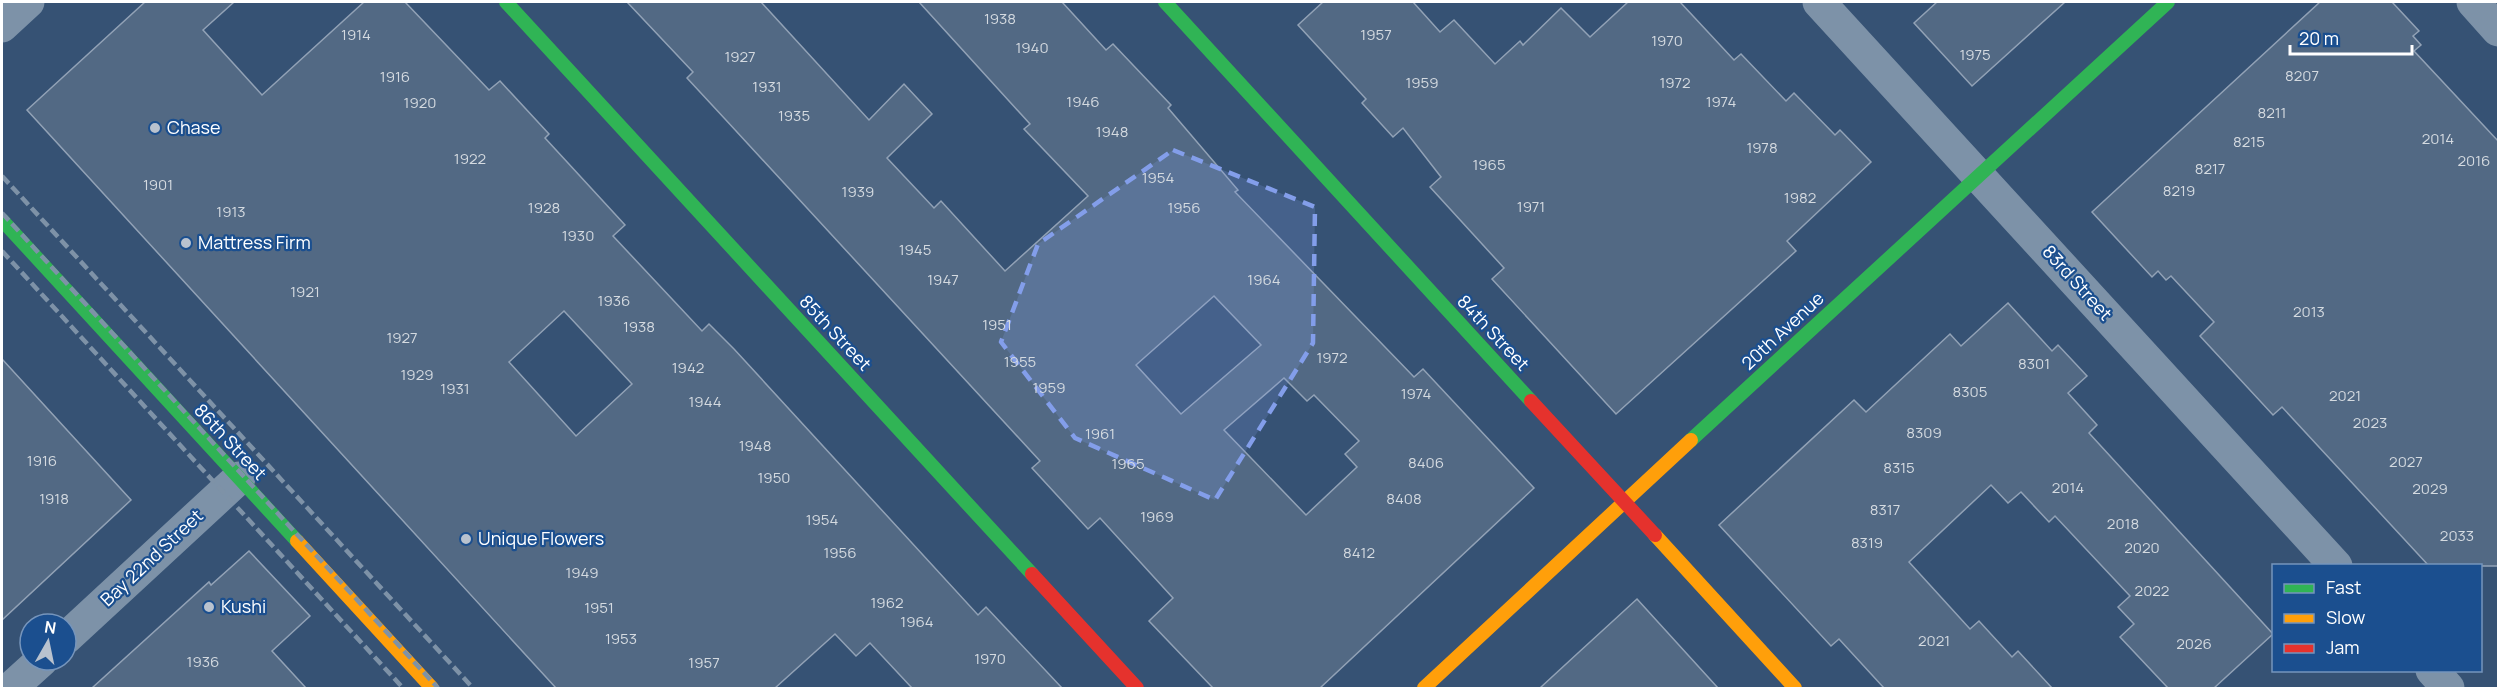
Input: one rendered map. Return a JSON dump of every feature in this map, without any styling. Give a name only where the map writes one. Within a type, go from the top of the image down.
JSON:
[{"type":"street","points":[[2,26],[28,2]]},
{"type":"street","name":"85th Street","points":[[506,2],[1137,688]]},
{"type":"street","name":"84th Street","points":[[1165,2],[1795,688]]},
{"type":"street","name":"83rd Street","points":[[1819,2],[2334,564]]},
{"type":"street","name":"20th Avenue","points":[[1424,688],[1624,501],[2168,2]]},
{"type":"street","points":[[2473,2],[2499,30]]},
{"type":"street","name":"86th Street","points":[[2,220],[432,688]]},
{"type":"street","name":"Bay 22nd Street","points":[[78,627],[239,478]]},
{"type":"street","points":[[11,688],[29,672]]},
{"type":"street","points":[[2434,672],[2448,688]]},
{"type":"highlighted area","points":[[1173,150],[1315,207],[1313,343],[1215,500],[1075,438],[1001,342],[1038,244]]},
{"type":"building","points":[[145,2],[234,2],[203,30],[262,95],[364,2],[405,2],[489,90],[500,81],[549,134],[545,138],[625,225],[613,236],[702,331],[709,324],[734,349],[978,615],[986,607],[1062,688],[912,688],[870,643],[856,656],[835,634],[775,688],[556,688],[27,110]],"holes":[[[564,311],[632,384],[576,436],[509,362]]]},
{"type":"building","points":[[627,2],[761,2],[869,120],[904,84],[932,114],[887,158],[934,208],[941,201],[1005,271],[1088,196],[1024,129],[1030,124],[919,2],[1062,2],[1106,50],[1113,44],[1171,105],[1168,108],[1238,190],[1235,192],[1414,377],[1423,369],[1534,488],[1320,688],[1213,688],[1149,621],[1173,598],[1100,518],[1088,529],[1032,468],[1040,461],[687,78],[693,72]],"holes":[[[1214,296],[1261,345],[1181,414],[1136,365]],[[1284,378],[1307,401],[1314,395],[1359,441],[1345,454],[1357,467],[1306,515],[1224,430]]]},
{"type":"building","points":[[1323,2],[1413,2],[1440,32],[1454,20],[1495,64],[1520,41],[1523,45],[1561,8],[1590,37],[1628,2],[1680,2],[1734,60],[1741,54],[1786,101],[1794,93],[1835,135],[1840,130],[1871,162],[1787,241],[1796,251],[1616,414],[1492,279],[1504,268],[1430,187],[1441,177],[1403,128],[1393,137],[1362,103],[1366,99],[1298,25]]},
{"type":"building","points":[[1937,2],[2065,2],[1972,86],[1914,23]]},
{"type":"building","points":[[2320,2],[2392,2],[2419,31],[2413,36],[2421,45],[2414,51],[2499,142],[2499,566],[2427,564],[2282,407],[2273,415],[2200,336],[2214,322],[2171,276],[2166,280],[2158,271],[2152,277],[2092,212]]},
{"type":"building","points":[[2008,303],[2052,351],[2058,345],[2087,376],[2068,393],[2097,425],[2089,433],[2272,633],[2214,688],[2168,688],[2120,637],[2134,624],[2118,607],[2130,596],[2055,516],[2049,522],[2021,492],[2008,503],[1991,485],[1909,562],[1970,629],[1979,621],[2012,657],[2018,651],[2052,688],[1884,688],[1839,639],[1831,646],[1719,525],[1854,400],[1866,412],[1950,334],[1961,346]]},
{"type":"building","points":[[2,359],[131,500],[2,620]]},
{"type":"building","points":[[249,551],[310,616],[272,651],[306,688],[92,688],[209,582],[211,585]]},
{"type":"building","points":[[1637,599],[1718,688],[1540,688],[1578,653]]},
{"type":"railway","points":[[2,176],[473,688]]},
{"type":"railway","points":[[2,213],[438,688]]},
{"type":"railway","points":[[2,251],[403,688]]},
{"type":"traffic: fast","points":[[506,2],[1032,574]]},
{"type":"traffic: fast","points":[[1165,2],[1531,401]]},
{"type":"traffic: fast","points":[[1691,440],[2168,2]]},
{"type":"traffic: fast","points":[[2,220],[297,541]]},
{"type":"traffic: slow","points":[[1424,688],[1691,440]]},
{"type":"traffic: slow","points":[[1655,535],[1795,688]]},
{"type":"traffic: slow","points":[[297,541],[432,688]]},
{"type":"traffic: jam","points":[[1531,401],[1655,535]]},
{"type":"traffic: jam","points":[[1032,574],[1137,688]]},
{"type":"place","name":"Chase","points":[[155,128]]},
{"type":"place","name":"Mattress Firm","points":[[186,243]]},
{"type":"place","name":"Unique Flowers","points":[[466,539]]},
{"type":"place","name":"Kushi","points":[[209,607]]}]
